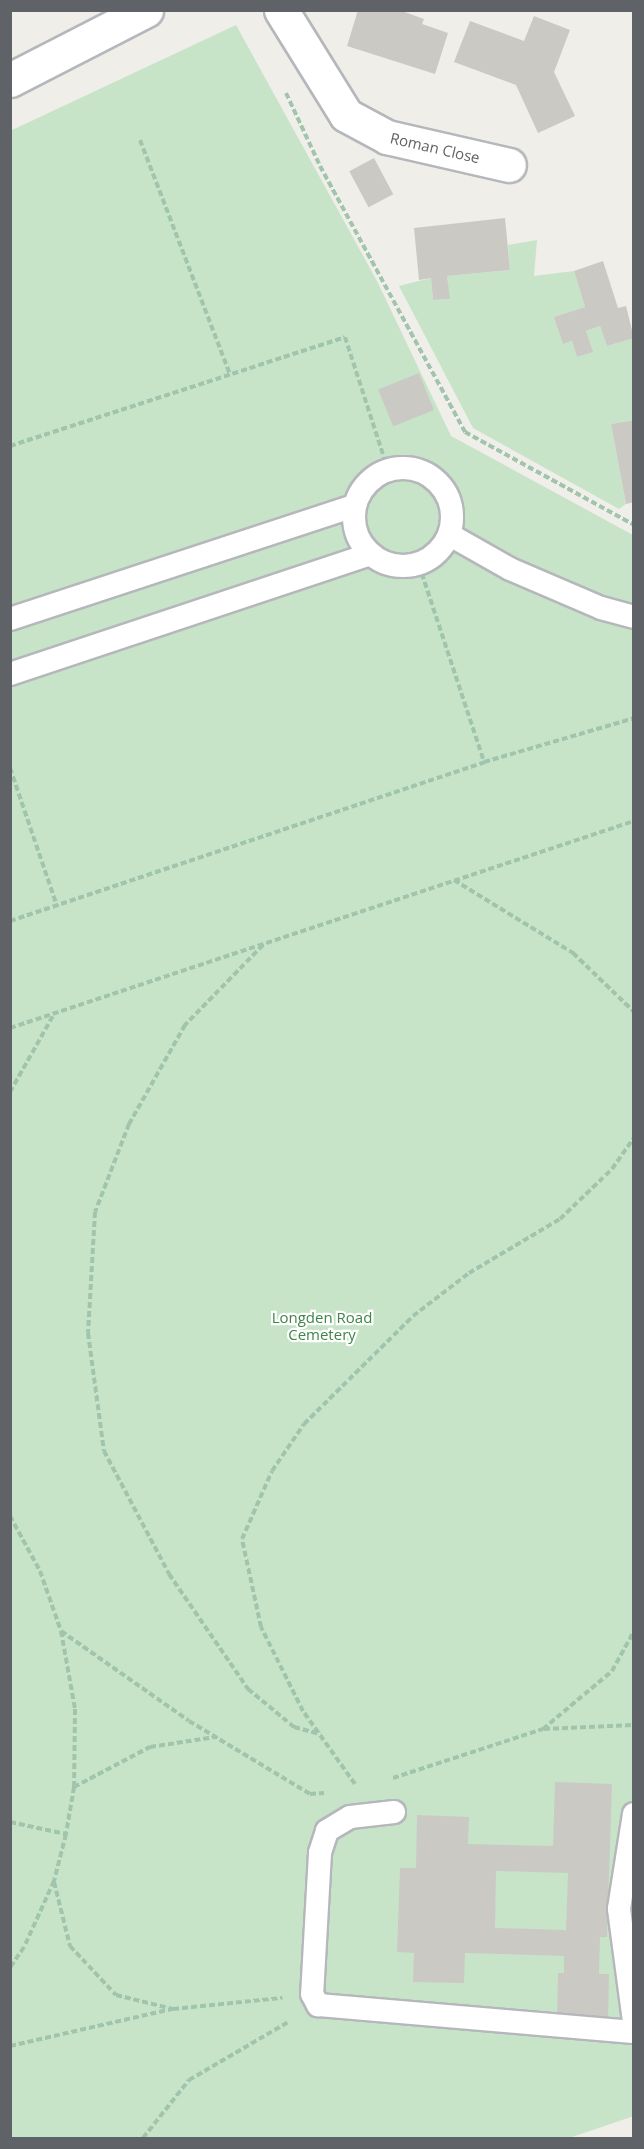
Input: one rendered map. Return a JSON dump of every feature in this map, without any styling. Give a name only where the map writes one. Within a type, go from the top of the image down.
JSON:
[{"type":"street","points":[[10,80],[146,10]]},
{"type":"street","name":"Roman Close","points":[[281,10],[346,115],[387,137],[509,165]]},
{"type":"lane","points":[[10,619],[354,506],[372,478],[388,470],[406,467],[424,472],[440,482],[450,498],[453,516],[450,535],[438,553],[419,564],[385,563],[370,554],[360,541],[354,506]]},
{"type":"lane","points":[[450,535],[510,569],[601,608],[633,617]]},
{"type":"lane","points":[[10,674],[370,554]]},
{"type":"lane","points":[[394,1812],[350,1817],[327,1832],[320,1853],[315,2000],[633,2032]]},
{"type":"lane","points":[[633,1814],[620,1909],[633,2022]]},
{"type":"path","points":[[281,83],[320,166],[465,432],[633,525]]},
{"type":"path","points":[[140,140],[230,375]]},
{"type":"path","points":[[10,446],[345,337],[388,470]]},
{"type":"path","points":[[419,564],[484,762]]},
{"type":"path","points":[[10,921],[484,762],[633,718]]},
{"type":"path","points":[[10,768],[57,906]]},
{"type":"path","points":[[10,1028],[633,821]]},
{"type":"path","points":[[454,880],[573,953],[633,1012]]},
{"type":"path","points":[[262,945],[186,1025],[129,1124],[95,1212],[88,1333],[104,1451],[169,1574],[248,1689],[294,1726],[320,1734]]},
{"type":"path","points":[[10,1092],[54,1014]]},
{"type":"path","points":[[369,1814],[359,1789],[303,1711],[261,1627],[242,1539],[272,1471],[304,1424],[413,1316],[469,1273],[560,1219],[612,1169],[633,1137]]},
{"type":"path","points":[[10,1516],[40,1571],[61,1631],[75,1708],[74,1787],[66,1834],[54,1881],[24,1947],[10,1968]]},
{"type":"path","points":[[61,1631],[215,1737],[310,1794],[330,1792]]},
{"type":"path","points":[[543,1729],[612,1671],[633,1631]]},
{"type":"path","points":[[349,1790],[359,1789],[543,1729],[633,1725]]},
{"type":"path","points":[[74,1787],[150,1747],[215,1737]]},
{"type":"path","points":[[10,1822],[66,1834]]},
{"type":"path","points":[[54,1881],[70,1946],[116,1995],[173,2008]]},
{"type":"path","points":[[10,2046],[173,2008],[315,2000]]},
{"type":"path","points":[[143,2139],[189,2080],[315,2000]]},
{"type":"green space","name":"Longden Road Cemetery","points":[[236,25],[377,281],[451,436],[633,535],[634,2116],[569,2138],[11,2138],[10,131]]},
{"type":"green space","points":[[537,240],[534,276],[574,271],[585,307],[555,317],[563,343],[572,341],[577,357],[592,352],[586,331],[600,326],[607,346],[633,338],[633,420],[611,424],[626,504],[619,509],[473,428],[399,286],[431,278],[433,300],[449,299],[447,276],[510,270],[508,245]]},
{"type":"building","points":[[358,10],[399,10],[424,19],[422,24],[448,33],[435,74],[347,46]]},
{"type":"building","points":[[534,16],[570,30],[554,72],[575,116],[538,133],[516,85],[454,62],[470,21],[524,41]]},
{"type":"building","points":[[374,158],[393,194],[369,207],[349,171]]},
{"type":"building","points":[[505,218],[510,270],[447,276],[450,299],[433,300],[431,278],[419,280],[414,228]]},
{"type":"building","points":[[603,261],[618,308],[626,306],[634,338],[607,346],[600,326],[586,331],[593,352],[577,357],[572,341],[563,344],[554,317],[585,307],[574,271]]},
{"type":"building","points":[[419,373],[434,410],[393,427],[378,389]]},
{"type":"building","points":[[634,420],[634,502],[626,504],[611,424]]},
{"type":"building","points":[[555,1782],[612,1784],[607,1937],[600,1937],[599,1974],[609,1974],[608,2022],[557,2020],[558,1973],[564,1973],[564,1956],[465,1953],[464,1983],[413,1982],[414,1953],[397,1952],[400,1868],[416,1868],[417,1815],[469,1817],[468,1844],[553,1846]],"holes":[[[496,1871],[568,1873],[566,1930],[495,1928]]]}]
